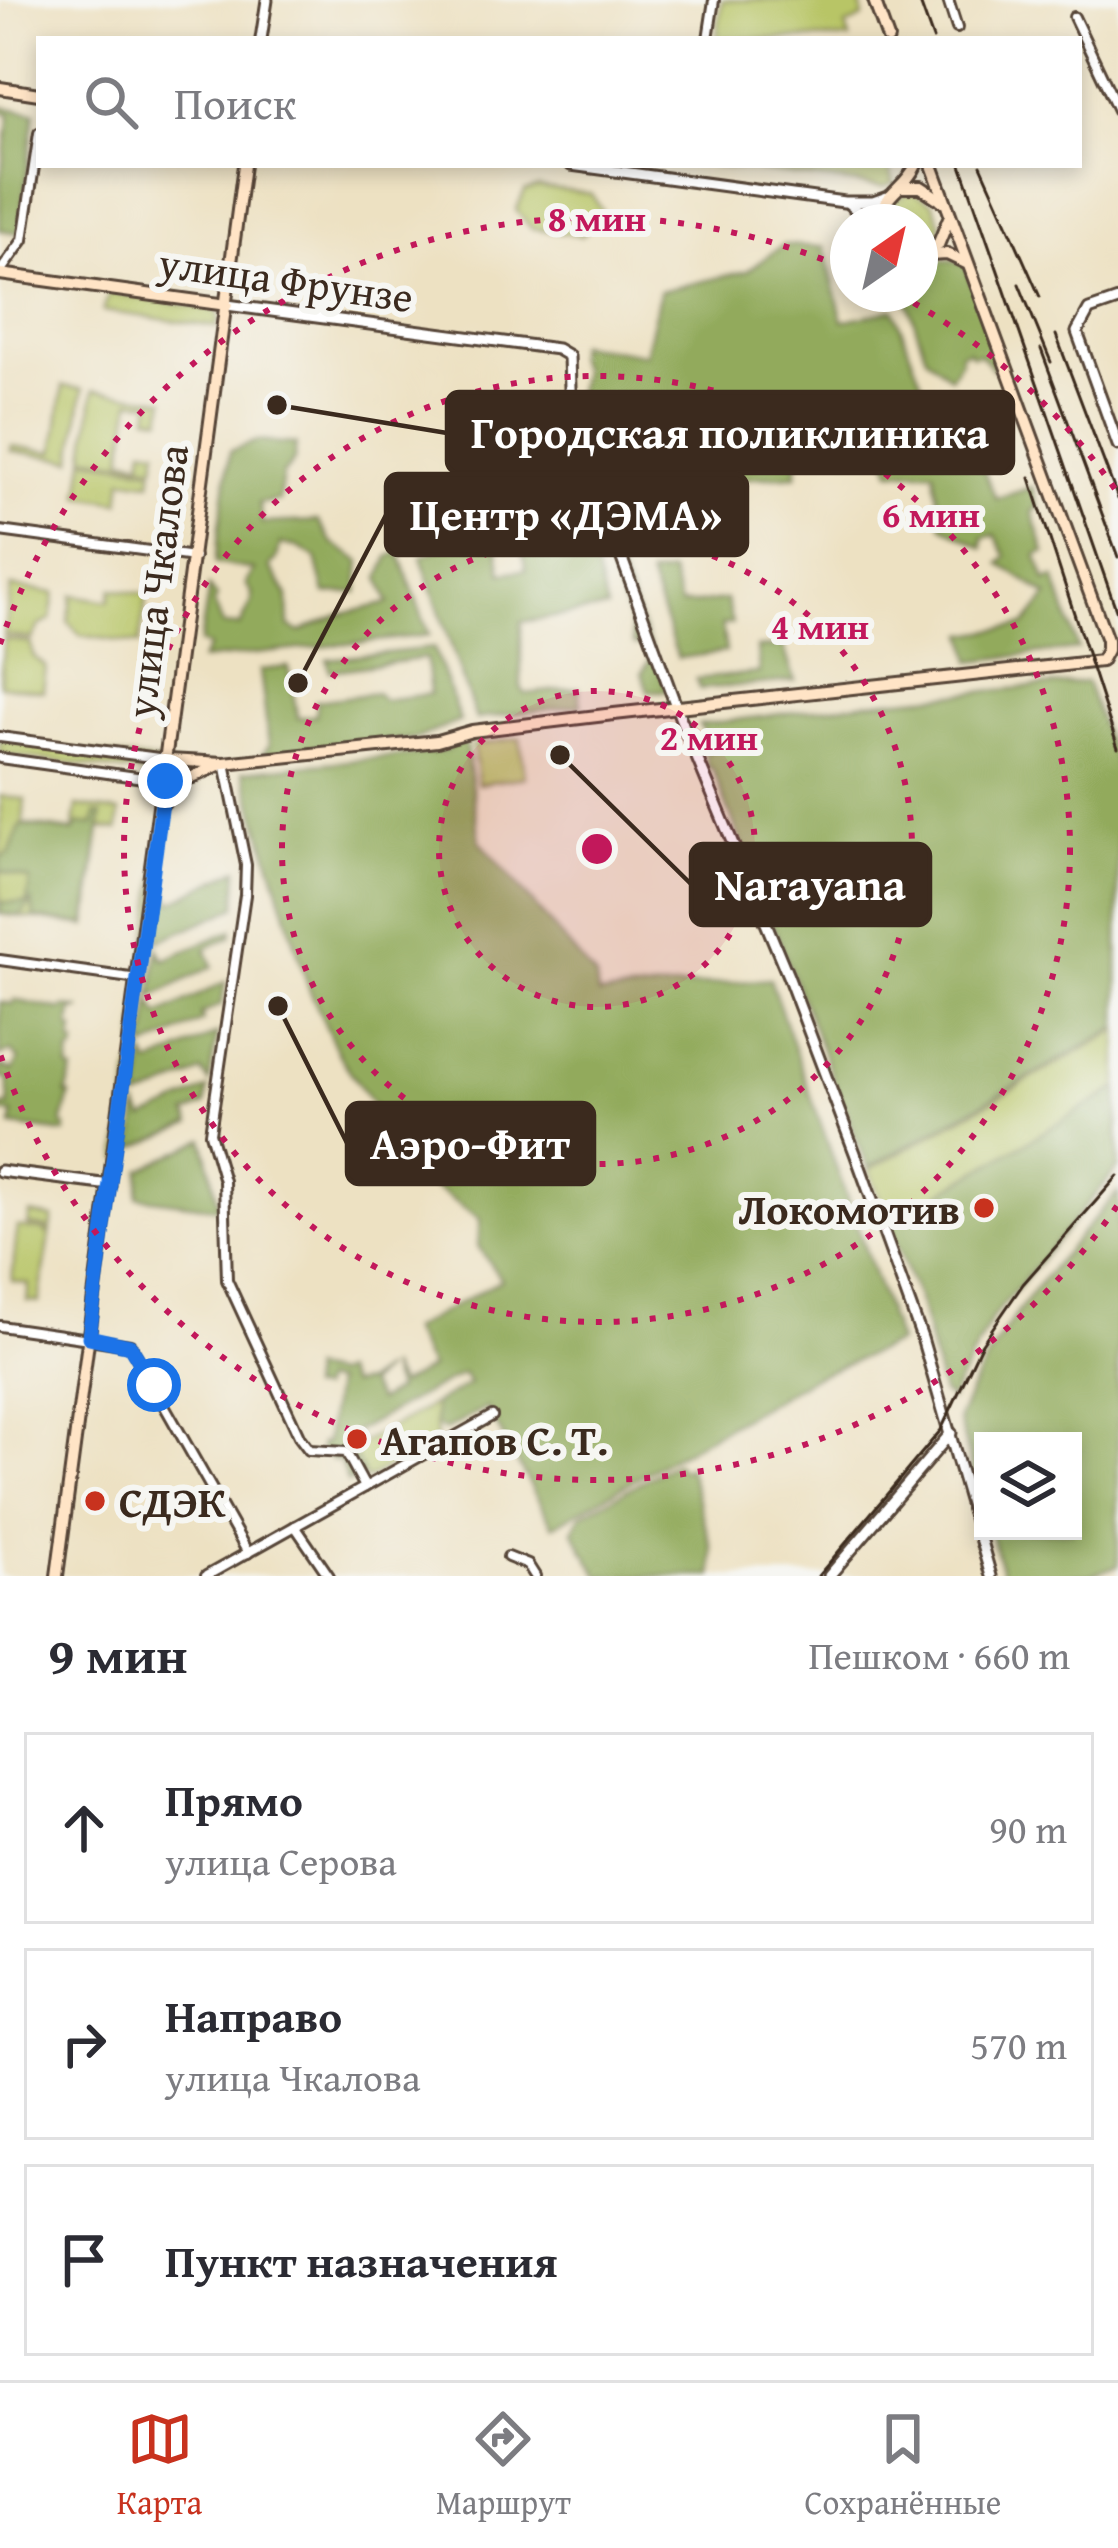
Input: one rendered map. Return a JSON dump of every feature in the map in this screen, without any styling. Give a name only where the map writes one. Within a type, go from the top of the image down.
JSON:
[{"type":"main road","points":[[874,0],[887,36]]},
{"type":"main road","points":[[0,88],[36,94]]},
{"type":"main road","name":"улица Чкалова","points":[[57,1576],[244,168]]},
{"type":"main road","points":[[884,204],[914,168]]},
{"type":"main road","points":[[168,760],[224,763],[437,741],[472,731],[1101,662],[1108,646],[933,168]]},
{"type":"main road","points":[[902,188],[921,187],[944,203]]},
{"type":"main road","points":[[938,244],[950,217]]},
{"type":"main road","points":[[938,254],[966,263]]},
{"type":"main road","name":"улица Фрунзе","points":[[0,273],[227,305]]},
{"type":"main road","points":[[185,761],[190,769],[186,780]]},
{"type":"main road","points":[[162,804],[186,780],[224,763]]},
{"type":"main road","points":[[165,781],[186,780]]},
{"type":"street","points":[[261,36],[266,0]]},
{"type":"street","points":[[708,36],[714,0]]},
{"type":"street","points":[[948,0],[957,28]]},
{"type":"street","points":[[1074,17],[1118,110]]},
{"type":"street","points":[[0,273],[23,240],[36,153]]},
{"type":"street","points":[[593,168],[844,202],[873,202],[890,196]]},
{"type":"street","points":[[1118,300],[1089,310],[1077,332],[1118,445]]},
{"type":"street","name":"улица Фрунзе","points":[[227,305],[563,351],[571,362],[572,420],[677,707]]},
{"type":"street","points":[[0,531],[194,556]]},
{"type":"street","points":[[677,707],[788,976],[922,1338],[992,1576]]},
{"type":"street","points":[[0,737],[168,760]]},
{"type":"street","points":[[0,758],[165,781]]},
{"type":"street","points":[[224,763],[246,865],[210,1133],[224,1181],[227,1280],[300,1438],[309,1450],[346,1452],[365,1487]]},
{"type":"street","points":[[0,960],[138,979]]},
{"type":"street","points":[[0,1171],[110,1185]]},
{"type":"street","points":[[0,1326],[125,1342],[136,1352],[248,1552]]},
{"type":"street","points":[[206,1576],[492,1416]]},
{"type":"street","points":[[829,1576],[951,1433]]},
{"type":"street","points":[[296,1526],[329,1576]]},
{"type":"street","points":[[508,1557],[528,1565],[535,1576]]},
{"type":"green space","points":[[722,0],[861,0],[863,18],[846,26],[849,36],[717,36]]},
{"type":"green space","points":[[0,107],[35,112],[19,233],[0,230],[0,184],[10,114],[0,112]]},
{"type":"green space","points":[[735,168],[889,168],[894,183],[883,187]]},
{"type":"green space","points":[[538,187],[591,194],[601,209],[601,219],[581,236],[531,228],[516,210],[525,191]]},
{"type":"green space","points":[[915,193],[933,204],[892,204]]},
{"type":"green space","points":[[783,245],[824,247],[830,270],[830,312],[841,312],[843,321],[895,312],[942,436],[976,453],[996,499],[1032,487],[1038,508],[1032,511],[1045,552],[1037,555],[1046,581],[1055,578],[1078,649],[972,661],[966,634],[1025,625],[1048,596],[1000,564],[1007,557],[995,535],[983,538],[983,548],[942,525],[934,471],[891,471],[882,436],[859,435],[859,456],[845,457],[843,439],[797,441],[797,475],[721,480],[721,509],[710,510],[713,544],[683,547],[680,508],[697,498],[699,483],[680,475],[675,444],[637,446],[650,550],[633,550],[573,413],[581,370],[575,357],[577,344],[645,354],[660,291],[747,271]]},
{"type":"green space","points":[[938,260],[952,260],[965,265],[1002,362],[994,370],[980,354],[972,355],[969,350],[960,353],[961,360],[950,377],[926,356],[911,312],[938,312]]},
{"type":"green space","points":[[109,293],[215,310],[217,327],[103,311]]},
{"type":"green space","points":[[63,386],[83,389],[73,460],[11,451],[12,446],[54,452]]},
{"type":"green space","points":[[94,390],[165,399],[162,418],[149,416],[151,402],[131,401],[123,458],[142,461],[144,447],[158,449],[155,466],[85,456]]},
{"type":"green space","points":[[257,441],[296,444],[294,461],[283,474],[279,501],[259,503],[262,523],[318,521],[332,543],[361,561],[358,592],[325,594],[316,558],[298,547],[280,544],[270,567],[288,596],[289,626],[300,632],[339,615],[389,603],[380,578],[389,557],[399,552],[429,635],[201,660],[209,647],[200,643],[209,587],[217,597],[214,603],[223,625],[240,626],[252,602],[246,584],[254,570],[215,563],[230,451]]},
{"type":"green space","points":[[85,459],[153,469],[151,482],[123,479],[120,502],[80,496]]},
{"type":"green space","points":[[568,479],[572,491],[521,503],[527,528],[597,514],[668,691],[648,691],[642,673],[650,659],[645,647],[633,644],[629,620],[604,555],[590,550],[607,609],[521,622],[521,687],[525,694],[579,688],[581,705],[476,719],[421,557],[460,539],[491,509],[502,573],[526,570],[511,496]]},
{"type":"green space","points":[[671,573],[680,605],[726,600],[732,623],[722,625],[726,652],[678,658],[649,576]]},
{"type":"green space","points":[[11,587],[55,593],[51,620],[39,626],[32,639],[4,635]]},
{"type":"green space","points":[[112,589],[147,594],[139,644],[80,635],[68,622],[73,595],[109,601]]},
{"type":"green space","points":[[4,639],[31,643],[33,656],[46,667],[43,691],[0,685]]},
{"type":"green space","points":[[783,646],[795,681],[700,689],[696,679],[759,673],[757,648]]},
{"type":"green space","points":[[434,648],[460,721],[418,738],[261,756],[269,745],[260,670],[288,667],[298,718],[316,715],[316,701],[376,693],[383,700],[430,694],[426,658],[330,671],[327,659]]},
{"type":"green space","points":[[1086,682],[1118,772],[1118,1027],[868,1168],[712,768],[708,768],[704,752],[710,751],[709,738],[699,725],[868,702]]},
{"type":"green space","points":[[520,738],[525,777],[478,784],[473,745]]},
{"type":"green space","points":[[0,740],[161,762],[159,776],[0,754]]},
{"type":"green space","points":[[465,741],[480,841],[596,978],[598,995],[770,979],[898,1343],[813,1377],[553,1526],[487,1408],[445,1430],[436,1426],[434,1404],[469,1384],[463,1373],[354,1432],[360,1443],[352,1450],[364,1475],[348,1483],[339,1459],[333,1461],[321,1450],[334,1383],[322,1381],[320,1390],[308,1389],[310,1370],[342,1372],[349,1385],[365,1383],[384,1370],[368,1385],[378,1401],[396,1390],[388,1367],[399,1385],[430,1368],[410,1330],[501,1280],[478,1246],[480,1219],[426,1182],[339,1055],[309,989],[243,771],[430,753]]},
{"type":"green space","points":[[0,796],[25,799],[23,824],[73,831],[77,806],[120,812],[118,830],[100,828],[87,926],[0,914]]},
{"type":"green space","points":[[165,809],[170,810],[125,1160],[118,1159],[137,1019],[142,1016],[145,993],[141,989]]},
{"type":"green space","points":[[96,814],[102,815],[86,925],[34,918],[32,902],[20,916],[0,914],[0,902],[27,903],[30,880],[0,871],[0,857],[9,853],[21,825],[74,832],[78,824],[94,825]]},
{"type":"green space","points":[[238,869],[236,907],[159,941],[166,887],[172,902]]},
{"type":"green space","points":[[232,930],[231,936],[206,949],[213,966],[152,997],[158,948],[164,960]]},
{"type":"green space","points":[[225,982],[222,1004],[201,1014],[203,1021],[145,1049],[151,1001],[159,1015]]},
{"type":"green space","points":[[14,1000],[81,1009],[72,1011],[70,1028],[76,1044],[71,1052],[65,1133],[12,1126],[13,1114],[0,1112],[0,1106],[9,1106],[8,1079],[0,1078],[0,1066],[13,1071],[19,1060],[11,1051],[0,1056],[0,1002],[13,1004]]},
{"type":"green space","name":"Локомотив","points":[[1118,1030],[1118,1168],[992,1318],[950,1399],[869,1170]]},
{"type":"green space","points":[[217,1034],[209,1082],[202,1072],[139,1100],[145,1054],[150,1065]]},
{"type":"green space","name":"Локомотив","points":[[1118,1088],[1118,1168],[992,1318],[950,1399],[942,1393],[920,1305],[888,1224]]},
{"type":"green space","points":[[208,1089],[205,1105],[187,1114],[191,1124],[133,1149],[138,1107],[144,1119]]},
{"type":"green space","points":[[204,1139],[219,1208],[138,1197],[141,1170]]},
{"type":"green space","points":[[1118,1192],[1118,1566],[1088,1576],[1003,1576],[993,1540],[1082,1540],[1082,1432],[974,1432],[974,1474],[958,1419],[990,1355],[1049,1272]]},
{"type":"green space","points":[[30,1214],[53,1218],[39,1302],[27,1301],[29,1284],[12,1281],[17,1227],[47,1235],[47,1228],[28,1225]]},
{"type":"green space","points":[[434,1404],[436,1440],[366,1480],[351,1449]]},
{"type":"green space","points":[[675,1463],[683,1470],[688,1466],[712,1549],[713,1576],[599,1576],[573,1531],[581,1515]]},
{"type":"railway","points":[[919,0],[932,36]]},
{"type":"railway","points":[[962,168],[1118,615]]},
{"type":"railway","points":[[982,168],[1040,297]]},
{"type":"railway","points":[[1019,284],[1051,362]]},
{"type":"railway","points":[[1056,335],[1118,499]]},
{"type":"railway","points":[[1041,349],[1118,557]]},
{"type":"railway","points":[[1030,478],[1118,748]]},
{"type":"railway","points":[[818,1576],[941,1430],[981,1345],[1023,1284],[1118,1176]]},
{"type":"place","name":"Городская поликлиника","points":[[277,405]]},
{"type":"place","name":"Центр «ДЭМА»","points":[[298,683]]},
{"type":"place","name":"Narayana","points":[[560,755]]},
{"type":"place","name":"Аэро-Фит","points":[[278,1006]]},
{"type":"place","name":"Локомотив","points":[[984,1208]]},
{"type":"place","name":"Агапов С. Т.","points":[[357,1439]]},
{"type":"place","name":"СДЭК","points":[[95,1501]]},
{"type":"route","points":[[154,1385],[125,1342],[89,1337],[165,781]]}]
